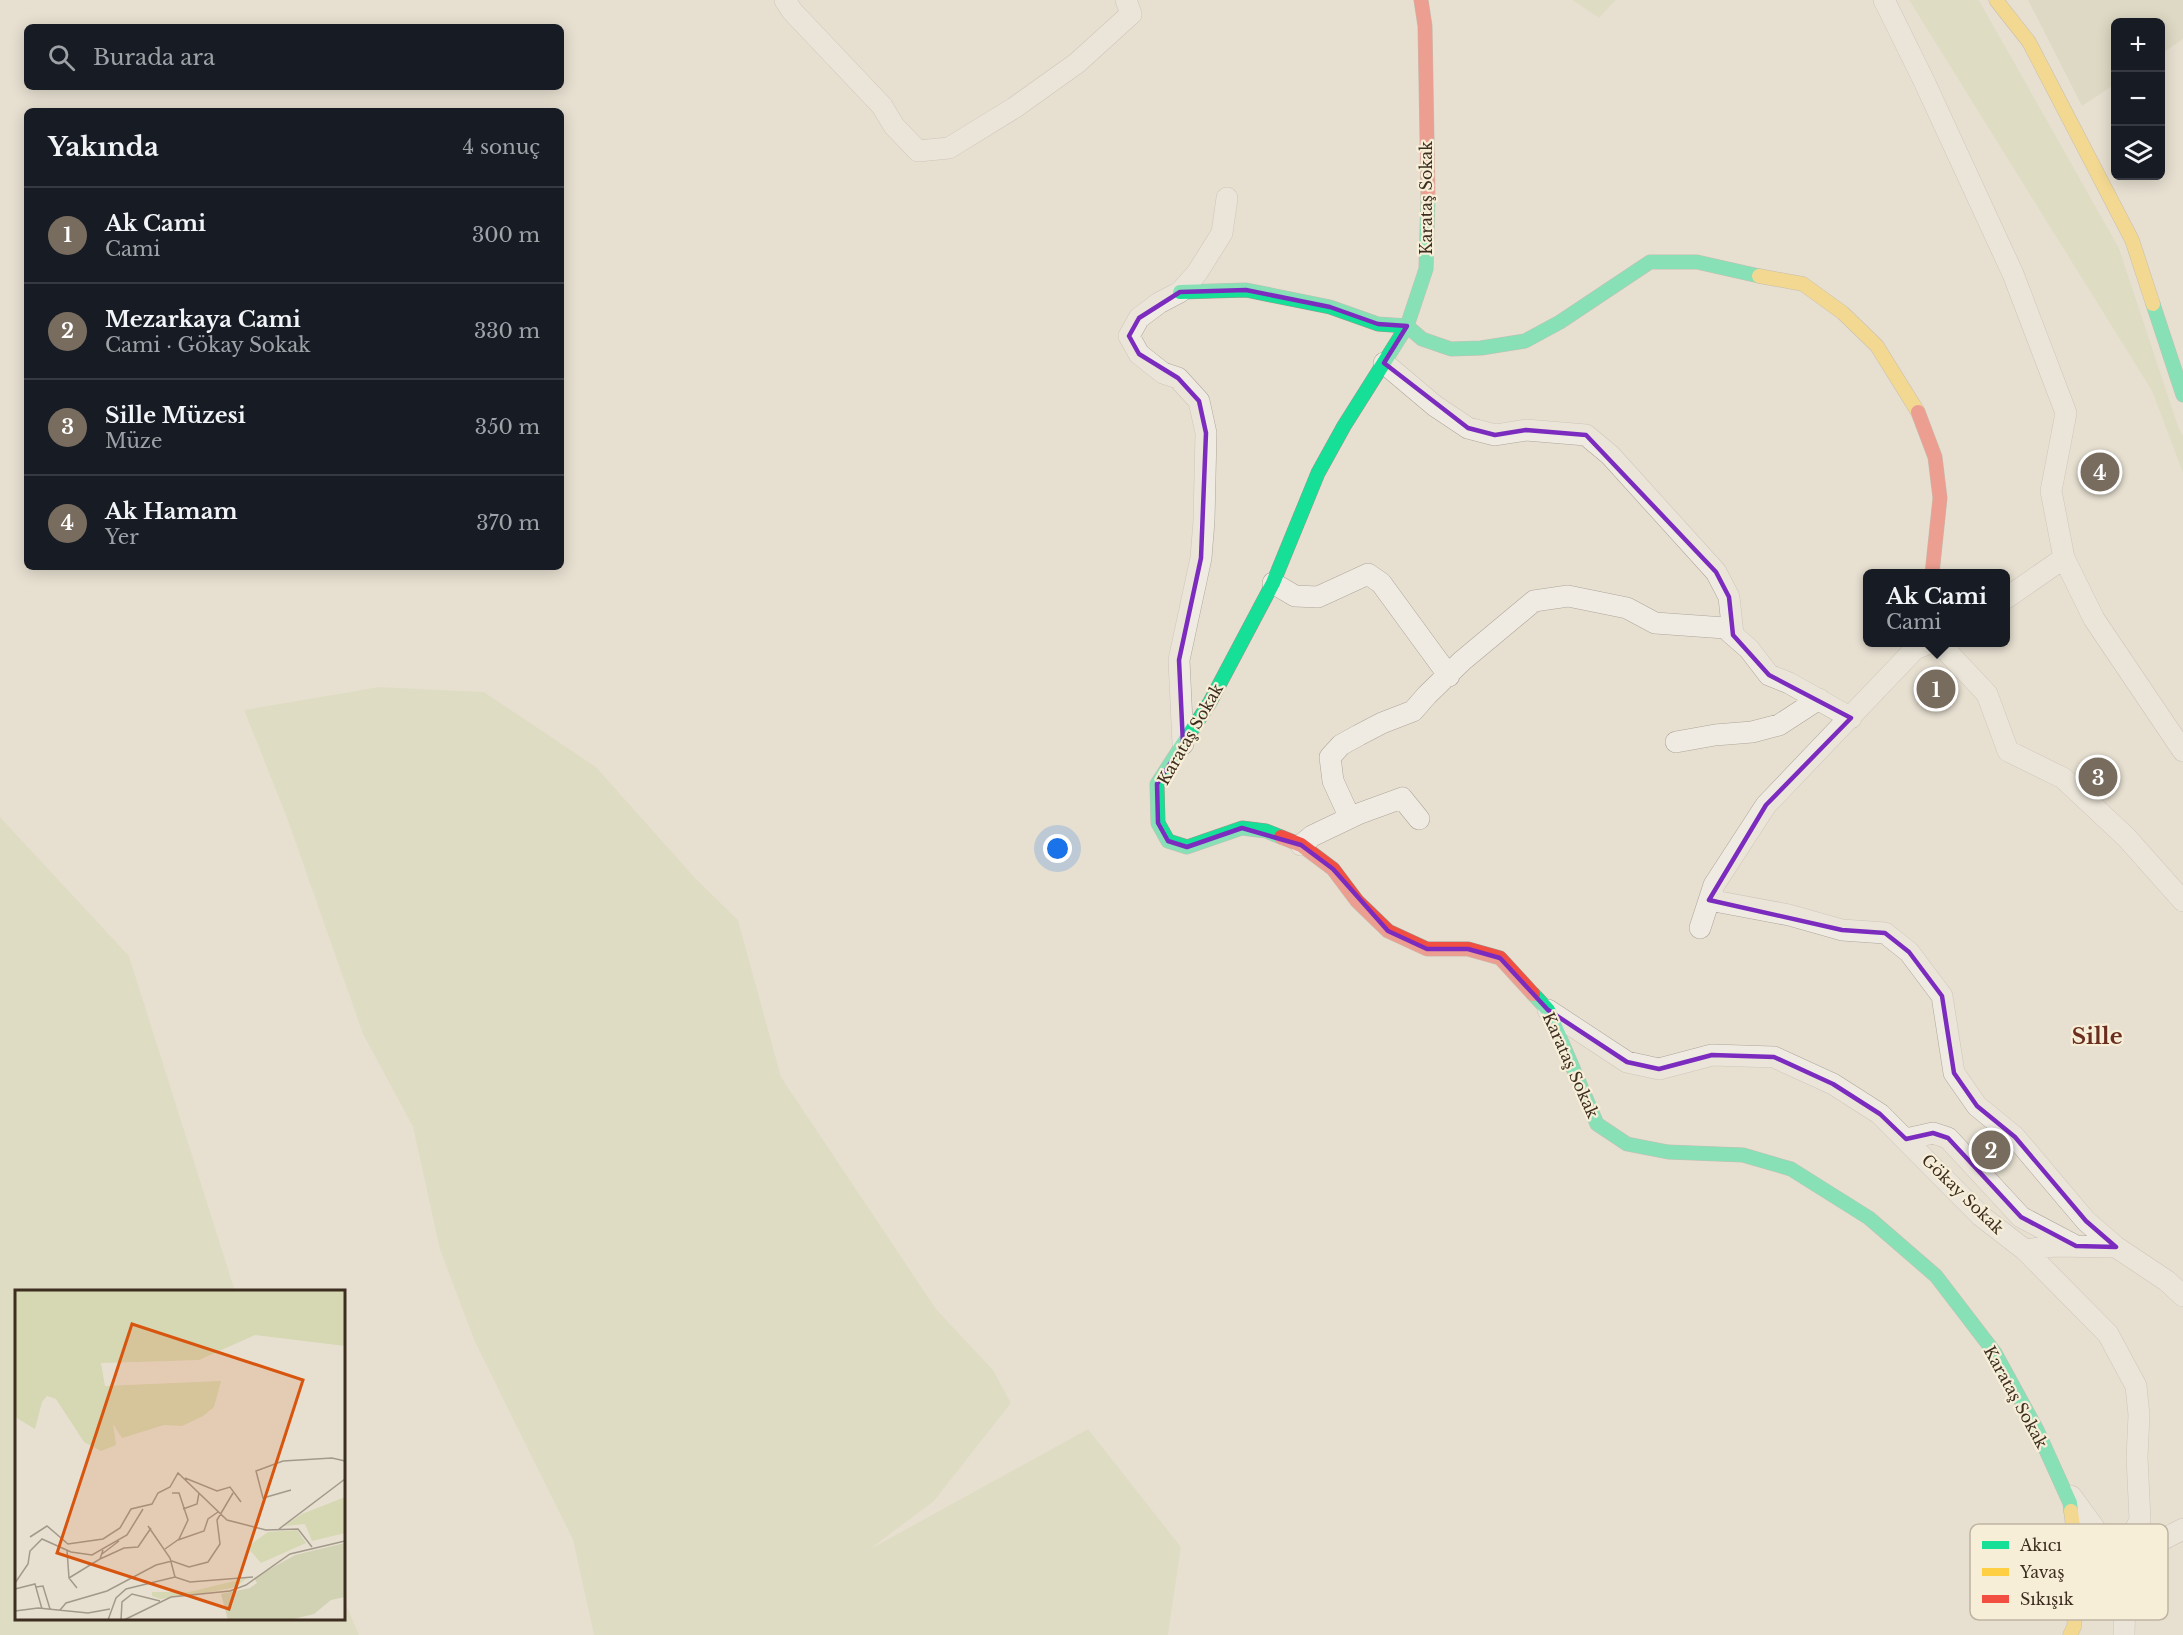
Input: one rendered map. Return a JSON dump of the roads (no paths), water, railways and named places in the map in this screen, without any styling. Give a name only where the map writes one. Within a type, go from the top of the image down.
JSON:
[{"type":"street","points":[[785,0],[792,11],[882,106],[894,126],[918,151],[949,148],[1014,108],[1077,63],[1131,14],[1126,0]]},
{"type":"street","name":"Karataş Sokak","points":[[1421,0],[1425,26],[1428,220],[1426,269],[1407,326],[1344,426],[1318,473],[1273,583],[1210,702],[1157,784],[1158,823],[1168,841],[1187,847],[1242,828],[1266,831],[1301,845],[1333,869],[1357,901],[1388,931],[1426,949],[1468,949],[1500,958],[1548,1010],[1597,1124],[1627,1144],[1668,1152],[1743,1155],[1791,1169],[1869,1218],[1936,1276],[1995,1353],[2037,1430],[2059,1478],[2070,1503],[2073,1524]]},
{"type":"street","points":[[1884,0],[2013,274],[2066,413],[2051,491],[2064,558],[2094,619],[2183,751]]},
{"type":"street","points":[[1996,0],[2029,42],[2132,240],[2183,395]]},
{"type":"street","points":[[1183,744],[1179,660],[1201,558],[1206,433],[1199,401],[1178,378],[1163,373],[1139,354],[1129,336],[1139,318],[1180,292],[1197,273],[1222,233],[1227,198]]},
{"type":"street","points":[[1180,292],[1246,290],[1330,308],[1377,324],[1407,326],[1422,339],[1451,349],[1481,348],[1525,341],[1560,322],[1650,262],[1697,262],[1731,271],[1803,284],[1843,313],[1877,346],[1915,405],[1935,457],[1940,498],[1932,569]]},
{"type":"street","points":[[1384,363],[1435,406],[1468,428],[1495,435],[1526,430],[1586,435],[1610,455],[1716,572],[1729,597],[1733,635]]},
{"type":"street","points":[[2010,596],[2064,558]]},
{"type":"street","points":[[1273,583],[1295,596],[1318,597],[1368,574],[1381,584],[1449,676]]},
{"type":"street","points":[[1350,818],[1333,781],[1330,757],[1341,745],[1359,735],[1413,711],[1462,661],[1534,601],[1568,596],[1627,608],[1655,623],[1725,628],[1749,649],[1769,675],[1789,683],[1851,718]]},
{"type":"street","points":[[1700,928],[1714,885],[1766,805],[1915,649],[1920,647]]},
{"type":"street","points":[[1943,647],[1987,694],[2008,751],[2063,778],[2126,837],[2183,901]]},
{"type":"street","points":[[1676,742],[1715,735],[1752,732],[1779,725],[1819,699]]},
{"type":"street","points":[[1301,845],[1312,836],[1350,818],[1402,798],[1419,819]]},
{"type":"street","points":[[1709,900],[1789,915],[1842,930],[1885,933],[1909,952],[1942,996],[1954,1073],[1977,1106],[2015,1137],[2086,1221],[2116,1247],[2167,1281],[2183,1296]]},
{"type":"street","name":"Gökay Sokak","points":[[1548,1010],[1628,1062],[1659,1069],[1712,1055],[1774,1057],[1833,1084],[1880,1114],[1981,1216],[2025,1250],[2108,1334],[2136,1386],[2139,1415],[2137,1456],[2140,1520],[2138,1524]]},
{"type":"street","points":[[1906,1139],[1933,1133],[1948,1138],[2020,1217],[2076,1246]]},
{"type":"street","points":[[2025,1250],[2054,1246],[2116,1247]]},
{"type":"street","points":[[2059,1478],[2092,1524]]},
{"type":"street","points":[[2168,1537],[2183,1529]]},
{"type":"street","name":"Karataş Sokak","points":[[2070,1635],[2074,1620]]},
{"type":"street","points":[[2124,1620],[2124,1635]]},
{"type":"place","name":"Ak Hamam","points":[[2100,472]]},
{"type":"place","name":"Ak Cami","points":[[1936,689]]},
{"type":"place","name":"Sille Müzesi","points":[[2098,777]]},
{"type":"place","name":"Mezarkaya Cami","points":[[1991,1150]]},
{"type":"district","name":"Sille","points":[[2097,1036]]}]
